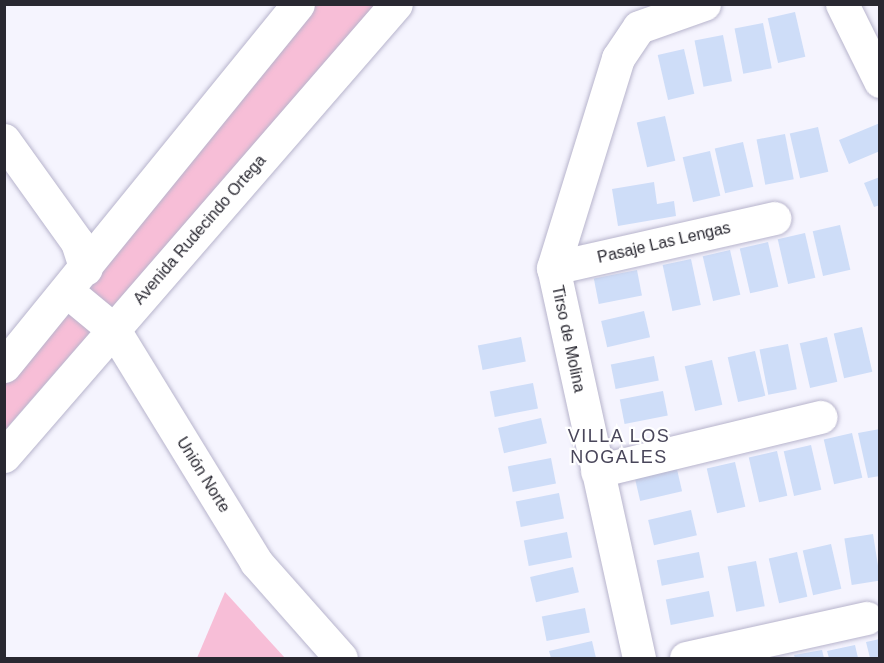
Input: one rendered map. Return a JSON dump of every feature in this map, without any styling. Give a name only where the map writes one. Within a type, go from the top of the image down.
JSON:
[{"type":"street","points":[[4,366],[77,281],[298,4]]},
{"type":"street","name":"Avenida Rudecindo Ortega","points":[[4,456],[396,4]]},
{"type":"street","name":"Tirso de Molina","points":[[639,658],[553,268],[618,58],[639,27],[704,4]]},
{"type":"street","points":[[842,4],[879,81]]},
{"type":"street","points":[[4,140],[76,242],[77,281]]},
{"type":"street","name":"Pasaje Las Lengas","points":[[553,268],[774,218]]},
{"type":"street","name":"Unión Norte","points":[[77,281],[114,330],[270,580],[303,619],[341,658]]},
{"type":"street","points":[[597,471],[821,417]]},
{"type":"street","points":[[686,658],[867,618]]},
{"type":"shaded area","points":[[308,5],[376,5],[5,430],[5,380]]},
{"type":"shaded area","points":[[225,592],[285,658],[197,658]]},
{"type":"building","points":[[795,12],[805,57],[778,63],[768,18]]},
{"type":"building","points":[[763,23],[772,68],[743,74],[735,29]]},
{"type":"building","points":[[723,35],[732,81],[704,87],[695,41]]},
{"type":"building","points":[[684,49],[694,94],[668,100],[658,55]]},
{"type":"building","points":[[665,116],[675,161],[647,167],[637,123]]},
{"type":"building","points":[[880,123],[880,151],[849,164],[839,140]]},
{"type":"building","points":[[818,127],[828,172],[800,178],[790,134]]},
{"type":"building","points":[[785,134],[794,179],[765,185],[757,140]]},
{"type":"building","points":[[743,142],[753,187],[725,193],[715,149]]},
{"type":"building","points":[[710,151],[720,196],[693,202],[683,157]]},
{"type":"building","points":[[880,177],[880,205],[874,207],[864,183]]},
{"type":"building","points":[[654,182],[657,204],[674,201],[676,216],[618,226],[612,189]]},
{"type":"building","points":[[840,225],[850,270],[823,276],[813,231]]},
{"type":"building","points":[[805,233],[815,278],[788,284],[778,239]]},
{"type":"building","points":[[768,242],[778,287],[750,293],[740,249]]},
{"type":"building","points":[[730,250],[740,295],[713,301],[703,256]]},
{"type":"building","points":[[691,259],[701,305],[672,311],[663,265]]},
{"type":"building","points":[[637,270],[642,296],[599,304],[594,278]]},
{"type":"building","points":[[644,311],[650,337],[607,347],[601,321]]},
{"type":"building","points":[[862,327],[872,372],[844,378],[834,334]]},
{"type":"building","points":[[521,337],[526,362],[483,370],[478,345]]},
{"type":"building","points":[[827,337],[837,382],[810,388],[800,343]]},
{"type":"building","points":[[788,344],[797,389],[768,395],[760,350]]},
{"type":"building","points":[[755,351],[765,396],[738,402],[728,357]]},
{"type":"building","points":[[654,356],[659,381],[616,389],[611,364]]},
{"type":"building","points":[[712,360],[722,405],[695,411],[685,366]]},
{"type":"building","points":[[533,383],[538,409],[495,417],[490,391]]},
{"type":"building","points":[[663,391],[668,416],[625,424],[620,399]]},
{"type":"building","points":[[541,418],[547,443],[504,453],[498,428]]},
{"type":"building","points":[[880,429],[880,476],[868,478],[858,433]]},
{"type":"building","points":[[852,433],[862,478],[834,484],[824,440]]},
{"type":"building","points":[[811,445],[821,490],[794,496],[784,451]]},
{"type":"building","points":[[777,451],[787,496],[759,502],[749,458]]},
{"type":"building","points":[[551,458],[556,484],[513,492],[508,466]]},
{"type":"building","points":[[735,462],[745,507],[717,513],[707,469]]},
{"type":"building","points":[[676,465],[682,491],[640,501],[634,475]]},
{"type":"building","points":[[559,493],[564,519],[521,527],[516,501]]},
{"type":"building","points":[[691,510],[697,535],[654,545],[648,520]]},
{"type":"building","points":[[567,532],[572,558],[529,566],[524,540]]},
{"type":"building","points":[[873,534],[880,580],[852,585],[844,539]]},
{"type":"building","points":[[831,544],[841,589],[813,595],[803,551]]},
{"type":"building","points":[[699,552],[704,578],[662,586],[657,560]]},
{"type":"building","points":[[797,552],[807,597],[779,603],[769,559]]},
{"type":"building","points":[[756,561],[765,606],[736,612],[728,567]]},
{"type":"building","points":[[573,567],[579,592],[536,602],[530,577]]},
{"type":"building","points":[[709,591],[714,617],[671,625],[666,599]]},
{"type":"building","points":[[585,608],[590,633],[547,641],[542,616]]},
{"type":"building","points":[[880,639],[880,658],[870,658],[866,642]]},
{"type":"building","points":[[592,641],[596,658],[551,658],[549,651]]},
{"type":"building","points":[[855,645],[858,658],[829,658],[827,651]]},
{"type":"building","points":[[822,650],[824,658],[795,658],[794,655]]},
{"type":"district","name":"VILLA LOS NOGALES","points":[[619,447]]}]
